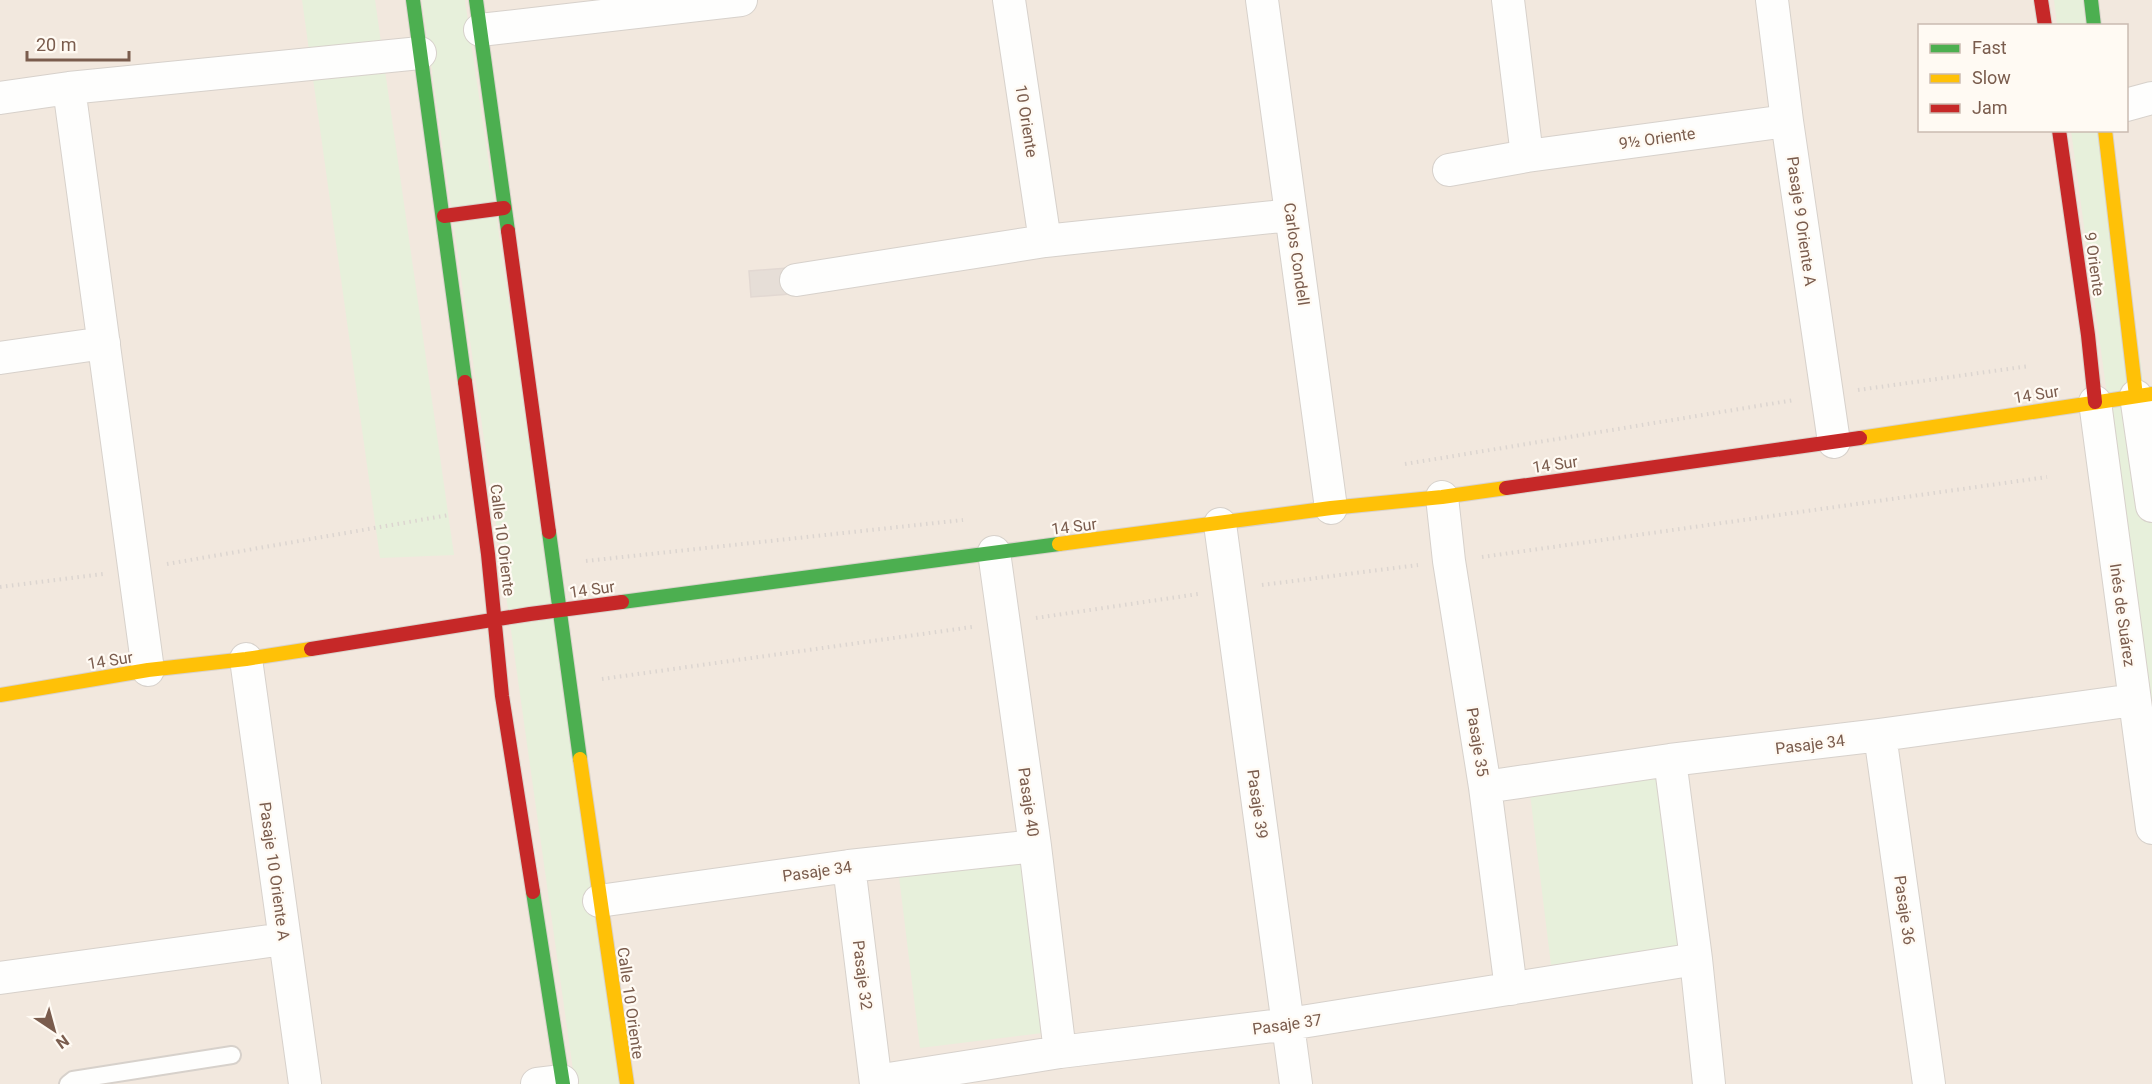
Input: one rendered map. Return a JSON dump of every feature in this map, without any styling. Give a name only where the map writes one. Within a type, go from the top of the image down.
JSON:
[{"type":"main road","name":"Calle 10 Oriente","points":[[413,0],[444,216],[482,509],[502,696],[554,1083]]},
{"type":"main road","points":[[2041,0],[2045,24]]},
{"type":"main road","points":[[2091,0],[2094,24]]},
{"type":"main road","name":"Calle 10 Oriente","points":[[478,15],[599,901],[627,1084]]},
{"type":"main road","name":"9 Oriente","points":[[2059,132],[2088,335],[2095,402]]},
{"type":"main road","name":"9 Oriente","points":[[2104,132],[2144,395]]},
{"type":"main road","points":[[444,216],[504,208]]},
{"type":"main road","name":"14 Sur","points":[[0,694],[148,670],[246,659],[495,619],[1331,508],[1442,497],[1834,442],[2144,395]]},
{"type":"street","points":[[478,15],[741,0]]},
{"type":"street","name":"10 Oriente","points":[[1009,0],[1045,241]]},
{"type":"street","name":"Carlos Condell","points":[[1262,0],[1331,508]]},
{"type":"street","points":[[1508,0],[1527,156]]},
{"type":"street","name":"Pasaje 9 Oriente A","points":[[1772,0],[1787,121],[1834,442]]},
{"type":"street","points":[[0,98],[69,88],[420,53]]},
{"type":"street","points":[[69,88],[148,670]]},
{"type":"street","points":[[2128,105],[2152,98]]},
{"type":"street","name":"9½ Oriente","points":[[1449,170],[1527,156],[1787,121]]},
{"type":"street","points":[[796,280],[1045,241],[1291,215]]},
{"type":"street","points":[[0,358],[104,343]]},
{"type":"street","points":[[2144,395],[2152,506]]},
{"type":"street","name":"Inés de Suárez","points":[[2095,402],[2152,828]]},
{"type":"street","name":"Pasaje 35","points":[[1442,497],[1449,561],[1485,788],[1511,989]]},
{"type":"street","name":"Pasaje 39","points":[[1220,524],[1296,1084]]},
{"type":"street","name":"Pasaje 40","points":[[994,552],[1035,846],[1060,1052]]},
{"type":"street","name":"Pasaje 10 Oriente A","points":[[246,659],[305,1084]]},
{"type":"street","name":"Pasaje 34","points":[[1485,788],[1670,760],[1880,735],[2134,700]]},
{"type":"street","name":"Pasaje 36","points":[[1880,735],[1929,1084]]},
{"type":"street","points":[[1670,760],[1696,959],[1709,1084]]},
{"type":"street","name":"Pasaje 34","points":[[599,901],[849,866],[1035,846]]},
{"type":"street","name":"Pasaje 32","points":[[849,866],[876,1082]]},
{"type":"street","points":[[0,978],[284,939]]},
{"type":"street","name":"Pasaje 37","points":[[876,1082],[1060,1052],[1289,1024],[1696,959]]},
{"type":"lane","points":[[68,1084],[73,1080],[232,1055]]},
{"type":"path","points":[[593,681],[1228,590],[2047,477]]},
{"type":"path","points":[[0,586],[135,570],[482,509]]},
{"type":"shaded area","points":[[0,0],[2152,0],[2152,1084],[0,1084]]},
{"type":"green space","points":[[302,0],[375,0],[454,555],[380,558]]},
{"type":"green space","points":[[422,0],[465,0],[622,1084],[575,1084]]},
{"type":"green space","points":[[2054,0],[2091,0],[2095,24],[2057,24]]},
{"type":"green space","points":[[2071,132],[2109,132],[2152,444],[2152,725]]},
{"type":"green space","points":[[1670,777],[1690,948],[1551,965],[1530,794]]},
{"type":"green space","points":[[1039,860],[1059,1031],[920,1048],[899,877]]},
{"type":"building","points":[[787,268],[790,294],[751,297],[749,271]]},
{"type":"traffic: fast","points":[[413,0],[465,382]]},
{"type":"traffic: fast","points":[[476,0],[508,231]]},
{"type":"traffic: fast","points":[[2091,0],[2094,24]]},
{"type":"traffic: fast","points":[[549,532],[580,759]]},
{"type":"traffic: fast","points":[[622,602],[1059,544]]},
{"type":"traffic: fast","points":[[533,892],[563,1084]]},
{"type":"traffic: slow","points":[[2105,132],[2136,396]]},
{"type":"traffic: slow","points":[[1860,438],[2152,394]]},
{"type":"traffic: slow","points":[[1059,544],[1331,508],[1506,488]]},
{"type":"traffic: slow","points":[[0,695],[148,670],[311,649]]},
{"type":"traffic: slow","points":[[580,759],[627,1084]]},
{"type":"traffic: jam","points":[[2041,0],[2045,24]]},
{"type":"traffic: jam","points":[[2059,132],[2088,335],[2095,402]]},
{"type":"traffic: jam","points":[[444,216],[504,208]]},
{"type":"traffic: jam","points":[[508,231],[549,532]]},
{"type":"traffic: jam","points":[[465,382],[488,554],[502,696],[533,892]]},
{"type":"traffic: jam","points":[[1506,488],[1860,438]]},
{"type":"traffic: jam","points":[[311,649],[530,614],[622,602]]}]
